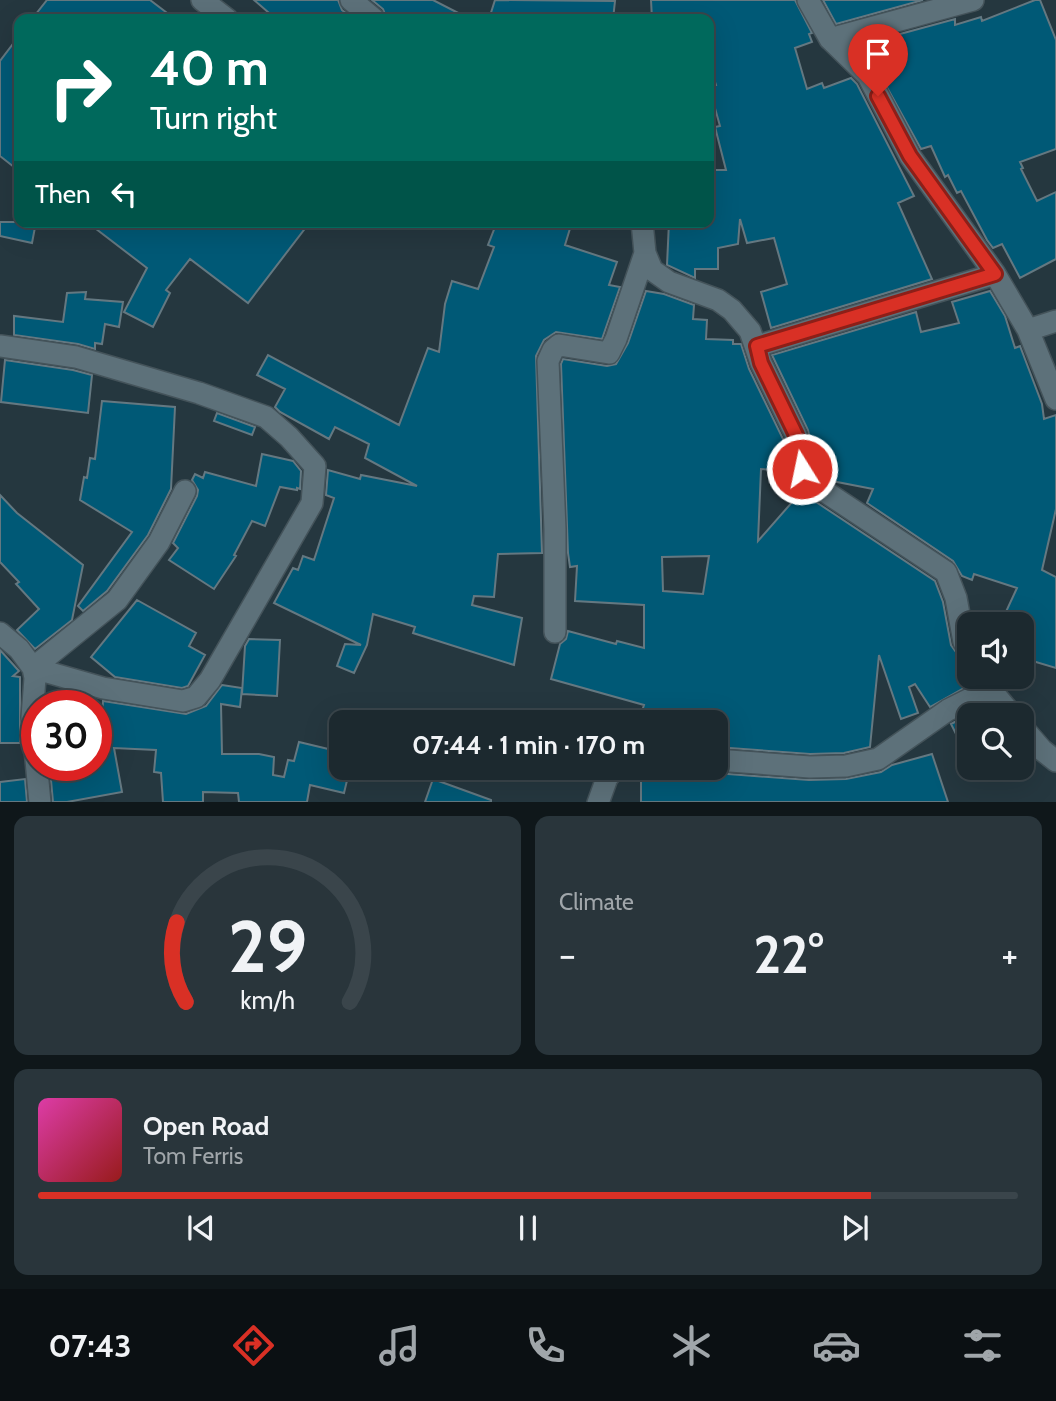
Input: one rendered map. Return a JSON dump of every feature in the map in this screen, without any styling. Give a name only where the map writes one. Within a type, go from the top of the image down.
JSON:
[{"type":"street","points":[[202,0],[221,14]]},
{"type":"street","points":[[351,0],[368,14]]},
{"type":"street","points":[[808,0],[830,39],[868,76],[910,156],[995,274],[1028,330],[1056,398]]},
{"type":"street","points":[[830,39],[973,0]]},
{"type":"street","points":[[643,228],[645,253],[652,270],[668,282],[718,300],[732,310],[750,331],[761,363],[796,435],[806,479],[946,572],[959,612]]},
{"type":"street","points":[[555,632],[555,529],[548,361],[553,350],[559,345],[608,352],[616,339],[645,253]]},
{"type":"street","points":[[757,346],[995,274]]},
{"type":"street","points":[[1028,330],[1056,321]]},
{"type":"street","points":[[0,346],[76,356],[266,417],[289,437],[315,466],[312,503],[210,680],[196,697],[184,701],[103,688],[33,668]]},
{"type":"street","points":[[33,668],[117,600],[159,542],[185,491]]},
{"type":"street","points":[[0,633],[19,649],[33,668],[35,678],[32,718],[40,802]]},
{"type":"street","points":[[728,761],[810,767],[846,766],[878,760],[978,689]]},
{"type":"street","points":[[992,689],[1003,703]]},
{"type":"street","points":[[1034,741],[1056,761]]},
{"type":"street","points":[[598,802],[606,780]]},
{"type":"building","points":[[47,0],[150,0],[168,14],[36,14]]},
{"type":"building","points":[[254,0],[338,0],[342,10],[347,14],[270,14]]},
{"type":"building","points":[[372,0],[433,0],[460,14],[385,14]]},
{"type":"building","points":[[495,0],[615,1],[614,14],[491,14]]},
{"type":"building","points":[[651,0],[795,0],[812,33],[809,34],[812,42],[795,48],[807,89],[822,83],[824,88],[851,78],[857,84],[914,196],[898,203],[932,279],[771,328],[761,292],[787,284],[774,238],[747,243],[740,219],[738,244],[718,248],[718,269],[695,269],[695,278],[667,265],[669,228],[714,228],[714,170],[726,170],[715,127],[720,126],[714,105],[714,14],[652,14]]},
{"type":"building","points":[[823,0],[923,0],[836,24]]},
{"type":"building","points":[[1040,0],[1056,40],[1056,149],[1020,162],[1037,201],[1056,192],[1056,259],[1020,278],[1002,244],[993,248],[987,240],[961,191],[957,193],[948,175],[945,177],[931,146],[921,149],[874,64],[867,43],[955,19],[955,25],[981,17],[982,21]]},
{"type":"building","points":[[14,43],[14,167],[0,156],[0,61]]},
{"type":"building","points":[[0,222],[14,222],[14,228],[35,228],[32,243],[0,236]]},
{"type":"building","points":[[95,228],[305,228],[248,303],[190,259],[166,290],[170,293],[153,327],[124,312],[147,268]]},
{"type":"building","points":[[495,228],[570,228],[565,245],[617,262],[609,285],[620,287],[602,339],[556,332],[544,340],[536,356],[542,553],[498,554],[494,597],[474,596],[472,605],[522,618],[514,665],[413,633],[415,627],[373,614],[367,645],[354,673],[337,666],[345,644],[361,645],[274,603],[293,568],[298,570],[303,556],[314,560],[334,498],[326,495],[328,470],[360,479],[361,475],[417,486],[365,458],[369,444],[335,427],[329,439],[280,412],[275,407],[285,389],[257,375],[268,355],[399,425],[428,348],[439,352],[445,304],[452,281],[478,289],[494,247],[488,245]]},
{"type":"building","points":[[646,291],[664,294],[694,305],[693,319],[707,320],[706,339],[733,340],[733,344],[741,344],[749,369],[783,439],[789,472],[761,469],[758,541],[801,492],[935,581],[943,602],[951,645],[957,654],[957,689],[962,689],[930,707],[915,684],[909,687],[918,713],[901,719],[879,655],[870,747],[844,753],[810,754],[728,748],[728,710],[642,710],[644,705],[551,679],[560,644],[566,639],[568,631],[616,644],[617,641],[644,648],[644,605],[575,601],[577,566],[570,567],[568,553],[561,364],[563,359],[607,366],[616,364],[628,343]],"holes":[[[709,556],[703,594],[663,591],[662,557]]]},
{"type":"building","points":[[990,291],[1005,316],[1015,348],[1020,346],[1042,404],[1044,419],[1056,415],[1056,509],[1042,570],[1056,577],[1056,668],[1034,661],[1034,612],[1006,612],[1017,588],[974,574],[972,580],[962,576],[953,561],[867,503],[873,489],[832,481],[817,470],[808,430],[772,355],[916,312],[921,332],[959,323],[952,302]]},
{"type":"building","points":[[86,292],[85,299],[123,302],[119,327],[105,324],[102,344],[95,343],[95,349],[14,335],[14,316],[63,322],[67,293]]},
{"type":"building","points":[[5,360],[92,375],[88,413],[1,402]]},
{"type":"building","points":[[102,401],[175,407],[171,489],[148,535],[107,591],[83,611],[78,606],[132,532],[80,500],[90,458],[95,459]]},
{"type":"building","points":[[217,413],[255,427],[252,435],[214,421]]},
{"type":"building","points":[[262,454],[293,461],[301,471],[300,489],[280,487],[265,526],[252,521],[234,555],[236,556],[214,589],[169,560],[178,548],[173,543],[197,496],[198,490],[192,480],[195,474],[203,478],[205,472],[256,486]]},
{"type":"building","points":[[0,495],[17,513],[83,565],[72,620],[35,649],[17,630],[39,609],[0,562]]},
{"type":"building","points":[[137,600],[196,633],[189,646],[205,655],[188,686],[182,688],[115,677],[91,657]]},
{"type":"building","points":[[249,639],[280,640],[277,696],[242,694],[245,646]]},
{"type":"building","points":[[0,650],[19,671],[13,676],[20,677],[20,743],[0,743]]},
{"type":"building","points":[[222,685],[242,688],[240,707],[221,704],[222,754],[259,754],[274,757],[273,775],[284,777],[288,760],[294,761],[299,742],[329,749],[329,780],[347,780],[344,793],[310,785],[307,802],[239,802],[238,793],[203,792],[203,802],[163,802],[161,773],[154,772],[156,750],[114,748],[122,792],[53,802],[51,781],[112,781],[112,702],[186,714],[206,706]]},
{"type":"building","points":[[957,721],[957,736],[951,724]]},
{"type":"building","points":[[932,754],[948,802],[641,802],[641,780],[728,780],[728,774],[809,780],[846,779],[881,772],[892,765]]},
{"type":"building","points":[[433,780],[491,800],[491,802],[425,802]]},
{"type":"building","points":[[25,781],[27,802],[0,802],[0,782]]},
{"type":"route","points":[[802,469],[796,435],[761,363],[757,346],[995,274],[910,156],[878,96]]}]
